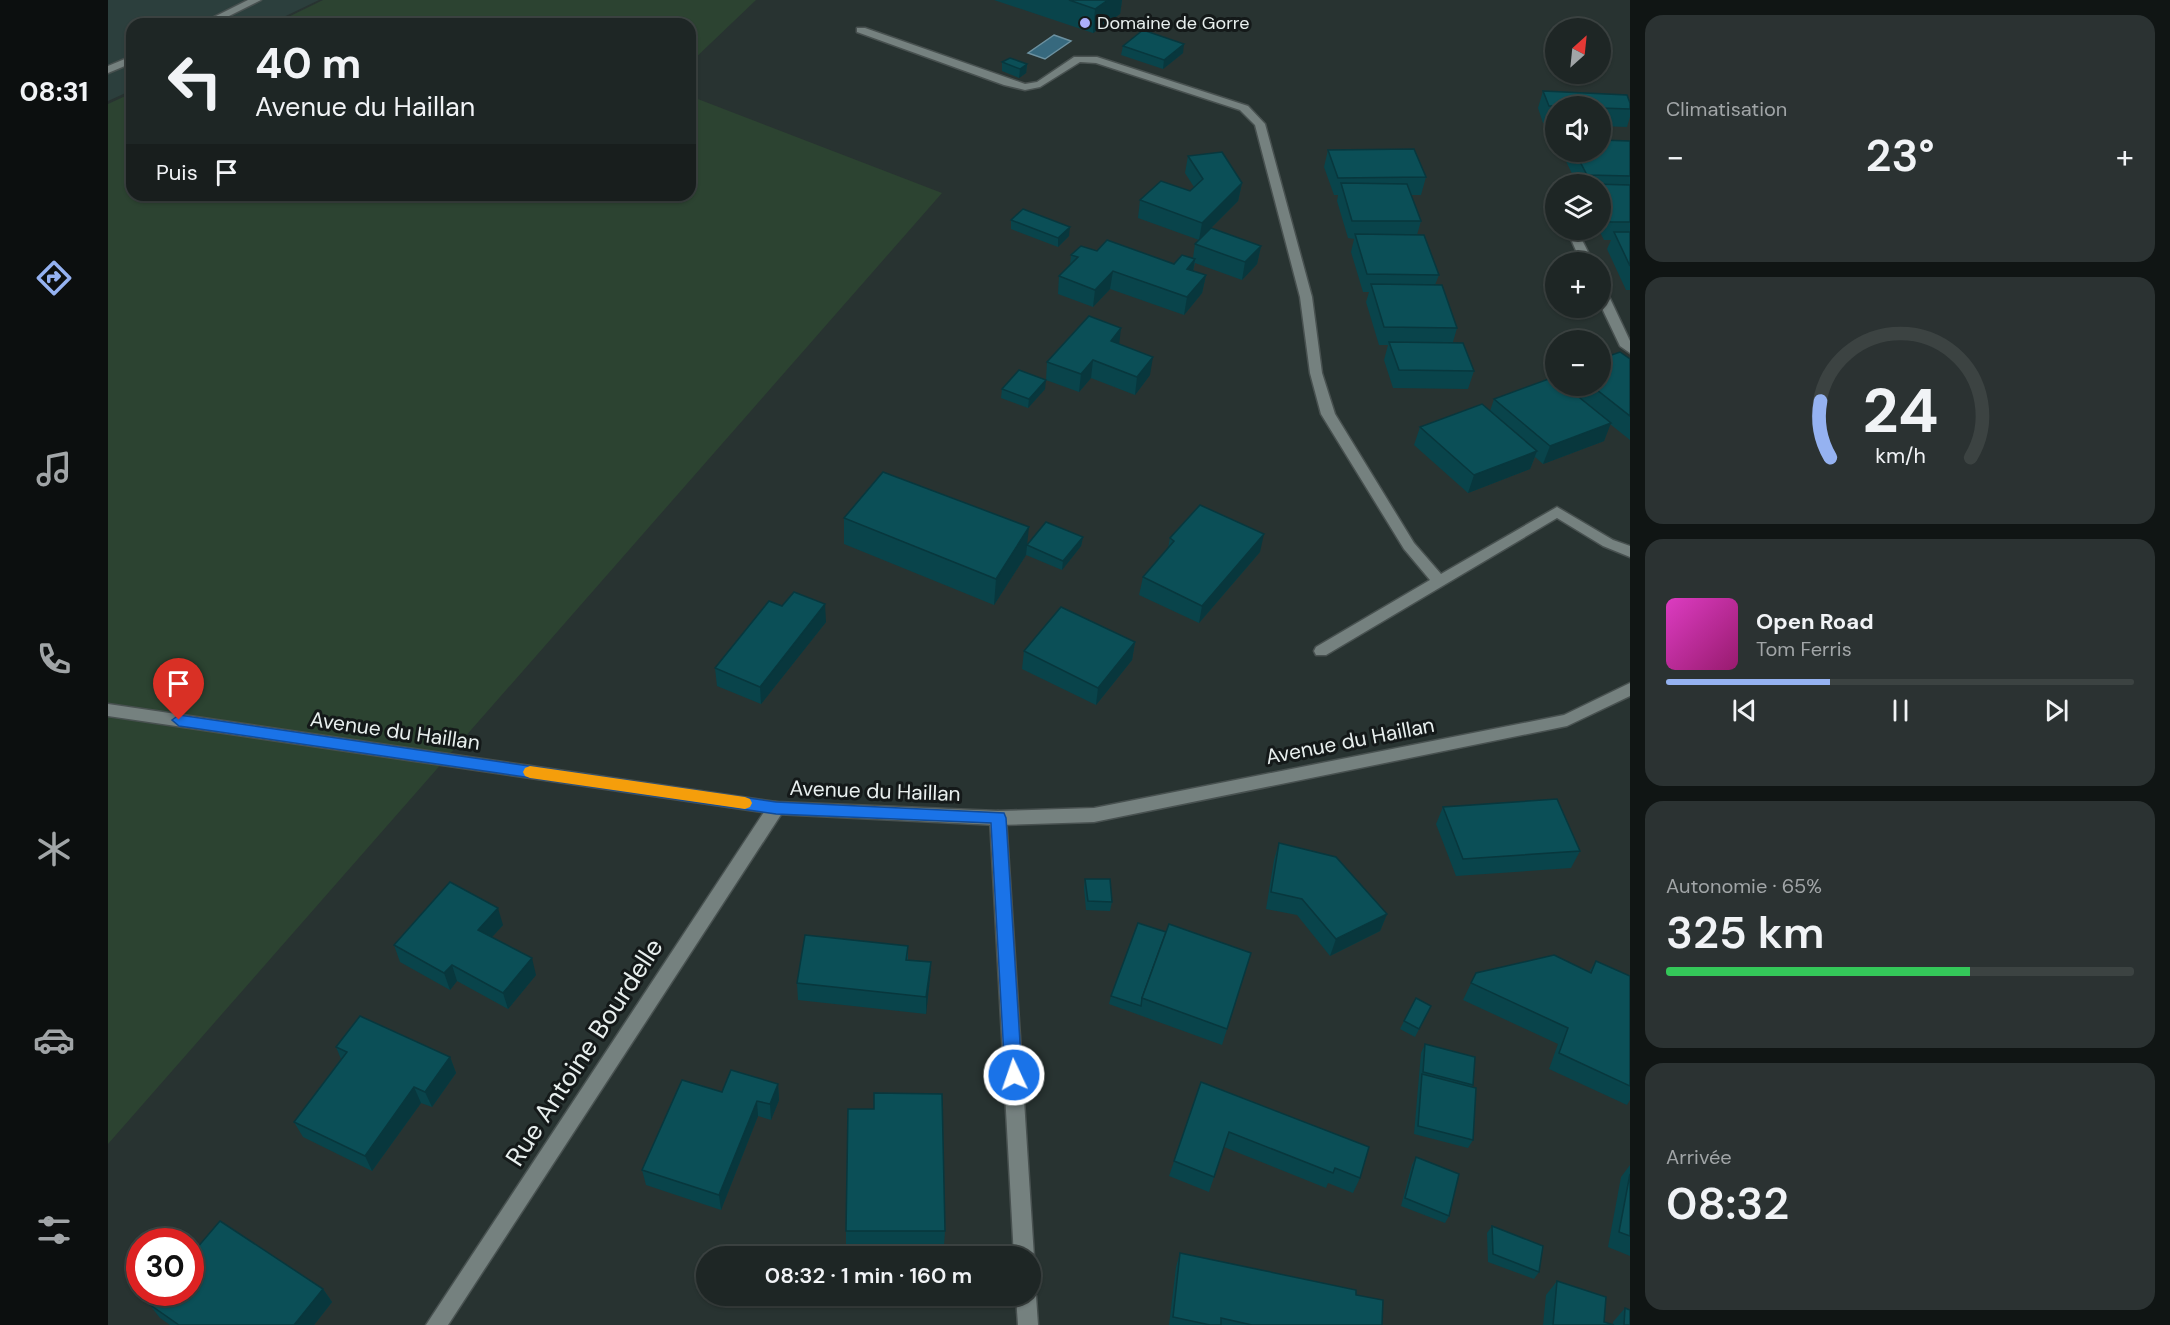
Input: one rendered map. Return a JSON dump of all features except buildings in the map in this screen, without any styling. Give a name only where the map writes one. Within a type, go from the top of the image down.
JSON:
[{"type":"street","points":[[218,18],[256,0]]},
{"type":"street","points":[[861,30],[1008,83],[1025,87],[1040,84],[1078,59],[1097,60],[1244,108],[1260,124],[1306,297],[1316,373],[1328,414],[1409,546],[1439,581]]},
{"type":"street","points":[[108,70],[126,62]]},
{"type":"street","points":[[1611,314],[1626,346],[1630,349]]},
{"type":"street","points":[[1321,651],[1557,512],[1608,543],[1630,552]]},
{"type":"street","name":"Avenue du Haillan","points":[[108,710],[776,808],[998,818],[1094,815],[1567,720],[1630,689]]},
{"type":"street","name":"Rue Antoine Bourdelle","points":[[436,1325],[776,808]]},
{"type":"street","points":[[998,818],[1023,1246]]},
{"type":"street","points":[[1027,1306],[1028,1325]]},
{"type":"shaded area","points":[[108,0],[319,0],[282,18],[126,18],[126,93],[108,101]]},
{"type":"green space","points":[[323,0],[756,0],[696,57],[696,18],[286,18]]},
{"type":"green space","points":[[126,96],[126,201],[696,201],[696,98],[942,193],[108,1144],[108,104]]},
{"type":"water","points":[[1054,35],[1071,41],[1045,59],[1028,53]]},
{"type":"slow traffic","points":[[530,772],[745,803]]},
{"type":"place","name":"Domaine de Gorre","points":[[1085,23]]},
{"type":"route","points":[[179,720],[776,808],[998,818],[1014,1075]]}]
